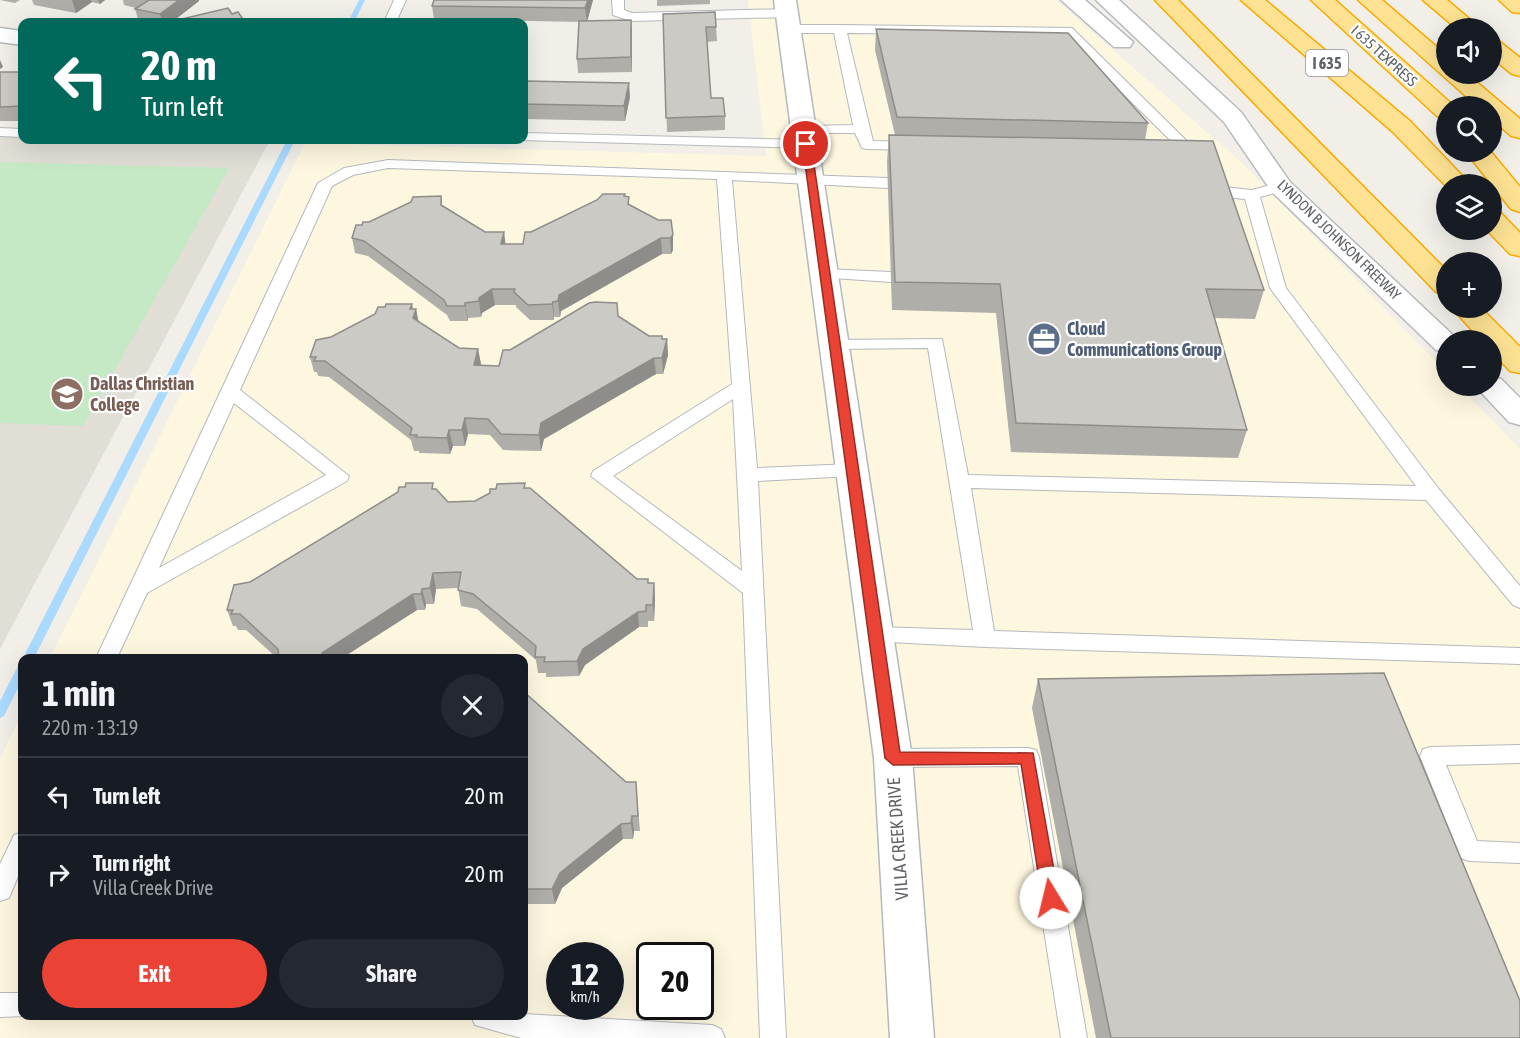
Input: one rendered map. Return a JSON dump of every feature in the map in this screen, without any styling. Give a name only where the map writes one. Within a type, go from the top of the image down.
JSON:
[{"type":"highway","points":[[1166,0],[1436,276]]},
{"type":"highway","name":"I 635","points":[[1252,0],[1402,127],[1448,174]]},
{"type":"highway","points":[[1270,0],[1402,127]]},
{"type":"highway","name":"I 635 TEXPRESS","points":[[1322,0],[1436,103]]},
{"type":"highway","name":"I 635 TEXPRESS","points":[[1369,0],[1436,58]]},
{"type":"highway","points":[[1376,0],[1436,45]]},
{"type":"highway","points":[[1434,0],[1456,18]]},
{"type":"highway","points":[[1510,0],[1520,7]]},
{"type":"highway","points":[[1502,55],[1520,69]]},
{"type":"highway","points":[[1466,84],[1520,131]]},
{"type":"highway","points":[[1488,84],[1520,108]]},
{"type":"highway","points":[[1502,160],[1520,175]]},
{"type":"highway","points":[[1486,162],[1520,204]]},
{"type":"highway","points":[[1502,229],[1520,248]]},
{"type":"highway","points":[[1476,318],[1520,364]]},
{"type":"street","points":[[1072,0],[1196,107],[1233,117]]},
{"type":"street","name":"LYNDON B JOHNSON FREEWAY","points":[[1107,0],[1233,117],[1281,187],[1436,334]]},
{"type":"street","name":"VILLA CREEK DRIVE","points":[[788,14],[893,758],[912,1038]]},
{"type":"street","points":[[0,35],[18,37]]},
{"type":"street","points":[[1501,396],[1520,414]]},
{"type":"lane","points":[[392,18],[400,0]]},
{"type":"lane","points":[[618,0],[618,12],[631,17],[788,14],[840,29],[1067,31],[1192,153],[1169,153]]},
{"type":"lane","points":[[840,29],[861,129],[867,145],[925,146]]},
{"type":"lane","points":[[528,137],[805,137],[861,129]]},
{"type":"lane","points":[[0,132],[18,133]]},
{"type":"lane","points":[[109,654],[326,183],[349,171],[388,164],[887,183]]},
{"type":"lane","points":[[724,175],[748,475],[773,1038]]},
{"type":"lane","points":[[1214,191],[1252,195],[1281,187]]},
{"type":"lane","points":[[1252,195],[1278,288],[1431,493],[1520,600]]},
{"type":"lane","points":[[824,274],[891,277]]},
{"type":"lane","points":[[1256,287],[1278,288]]},
{"type":"lane","points":[[835,344],[936,343],[985,639]]},
{"type":"lane","points":[[741,386],[600,476],[753,590]]},
{"type":"lane","points":[[139,588],[340,476],[230,392]]},
{"type":"lane","points":[[748,475],[852,470]]},
{"type":"lane","points":[[960,481],[1431,493]]},
{"type":"lane","points":[[877,635],[1520,656]]},
{"type":"lane","points":[[1520,753],[1431,756],[1469,851],[1520,853]]},
{"type":"lane","points":[[893,758],[1028,757],[1074,1038]]},
{"type":"lane","points":[[0,890],[18,851]]},
{"type":"lane","points":[[0,1005],[18,1005]]},
{"type":"lane","points":[[499,1020],[530,1028],[712,1038]]},
{"type":"shaded area","points":[[748,0],[1056,0],[1241,162],[1436,362],[1436,396],[1469,396],[1520,449],[1520,1038],[0,1038],[0,759],[18,721],[18,1020],[528,1020],[528,654],[52,654],[305,144],[766,156]]},
{"type":"shaded area","name":"Dallas Christian College","points":[[0,133],[18,133],[18,144],[268,144],[0,649]]},
{"type":"green space","points":[[0,162],[229,168],[83,426],[0,423]]},
{"type":"building","points":[[149,0],[179,0],[160,14],[135,9]]},
{"type":"building","points":[[434,0],[588,0],[585,8],[432,6]]},
{"type":"building","points":[[228,8],[232,14],[238,12],[242,18],[186,18]]},
{"type":"building","points":[[715,12],[716,27],[706,27],[711,98],[723,98],[725,116],[666,118],[663,14]]},
{"type":"building","points":[[631,20],[631,57],[577,59],[579,21]]},
{"type":"building","points":[[876,29],[1068,33],[1148,123],[897,117]]},
{"type":"building","points":[[0,72],[18,72],[18,106],[0,107]]},
{"type":"building","points":[[528,81],[629,83],[624,106],[528,104]]},
{"type":"building","points":[[889,135],[1213,141],[1264,290],[1206,289],[1247,430],[1016,423],[1000,284],[895,282]]},
{"type":"building","points":[[603,194],[625,194],[624,196],[629,197],[628,204],[658,220],[671,220],[673,235],[670,238],[661,238],[559,295],[558,301],[552,304],[528,305],[514,292],[515,289],[492,289],[479,298],[479,301],[465,303],[465,306],[447,306],[444,300],[364,241],[352,238],[356,225],[362,225],[363,222],[369,222],[411,202],[413,197],[441,196],[441,205],[485,232],[504,232],[501,244],[523,244],[525,232],[531,232],[597,200]]},
{"type":"building","points":[[589,303],[617,303],[618,316],[649,336],[662,336],[662,339],[667,339],[662,358],[654,358],[541,423],[539,435],[501,434],[488,419],[465,418],[462,430],[449,430],[447,438],[410,435],[412,428],[325,361],[314,361],[316,357],[310,357],[316,340],[331,337],[375,314],[378,307],[385,307],[386,304],[412,304],[410,309],[416,309],[413,318],[459,348],[478,349],[474,365],[499,366],[503,350],[510,350]]},
{"type":"building","points":[[406,483],[433,483],[432,489],[436,489],[448,502],[475,501],[490,493],[490,489],[496,489],[497,484],[525,483],[524,488],[530,488],[637,579],[648,579],[648,583],[654,583],[653,605],[646,605],[646,611],[638,612],[583,649],[577,661],[544,662],[545,657],[535,657],[536,646],[473,594],[458,590],[461,572],[433,573],[430,588],[422,589],[421,594],[413,594],[322,654],[279,654],[278,649],[240,614],[231,614],[233,610],[227,610],[234,585],[250,582],[398,492],[399,487],[405,487]]},
{"type":"building","points":[[1384,673],[1520,1001],[1520,1038],[1111,1038],[1038,679]]},
{"type":"building","points":[[528,696],[626,782],[636,782],[638,816],[632,816],[631,823],[621,824],[560,873],[552,889],[528,889]]},
{"type":"waterway","points":[[353,18],[362,0]]},
{"type":"waterway","points":[[30,654],[289,144]]},
{"type":"waterway","points":[[0,713],[18,677]]},
{"type":"place","name":"Cloud Communications Group","points":[[1044,339]]},
{"type":"place","name":"Dallas Christian College","points":[[67,394]]},
{"type":"route","points":[[806,144],[893,758],[1028,757],[1051,898]]}]
